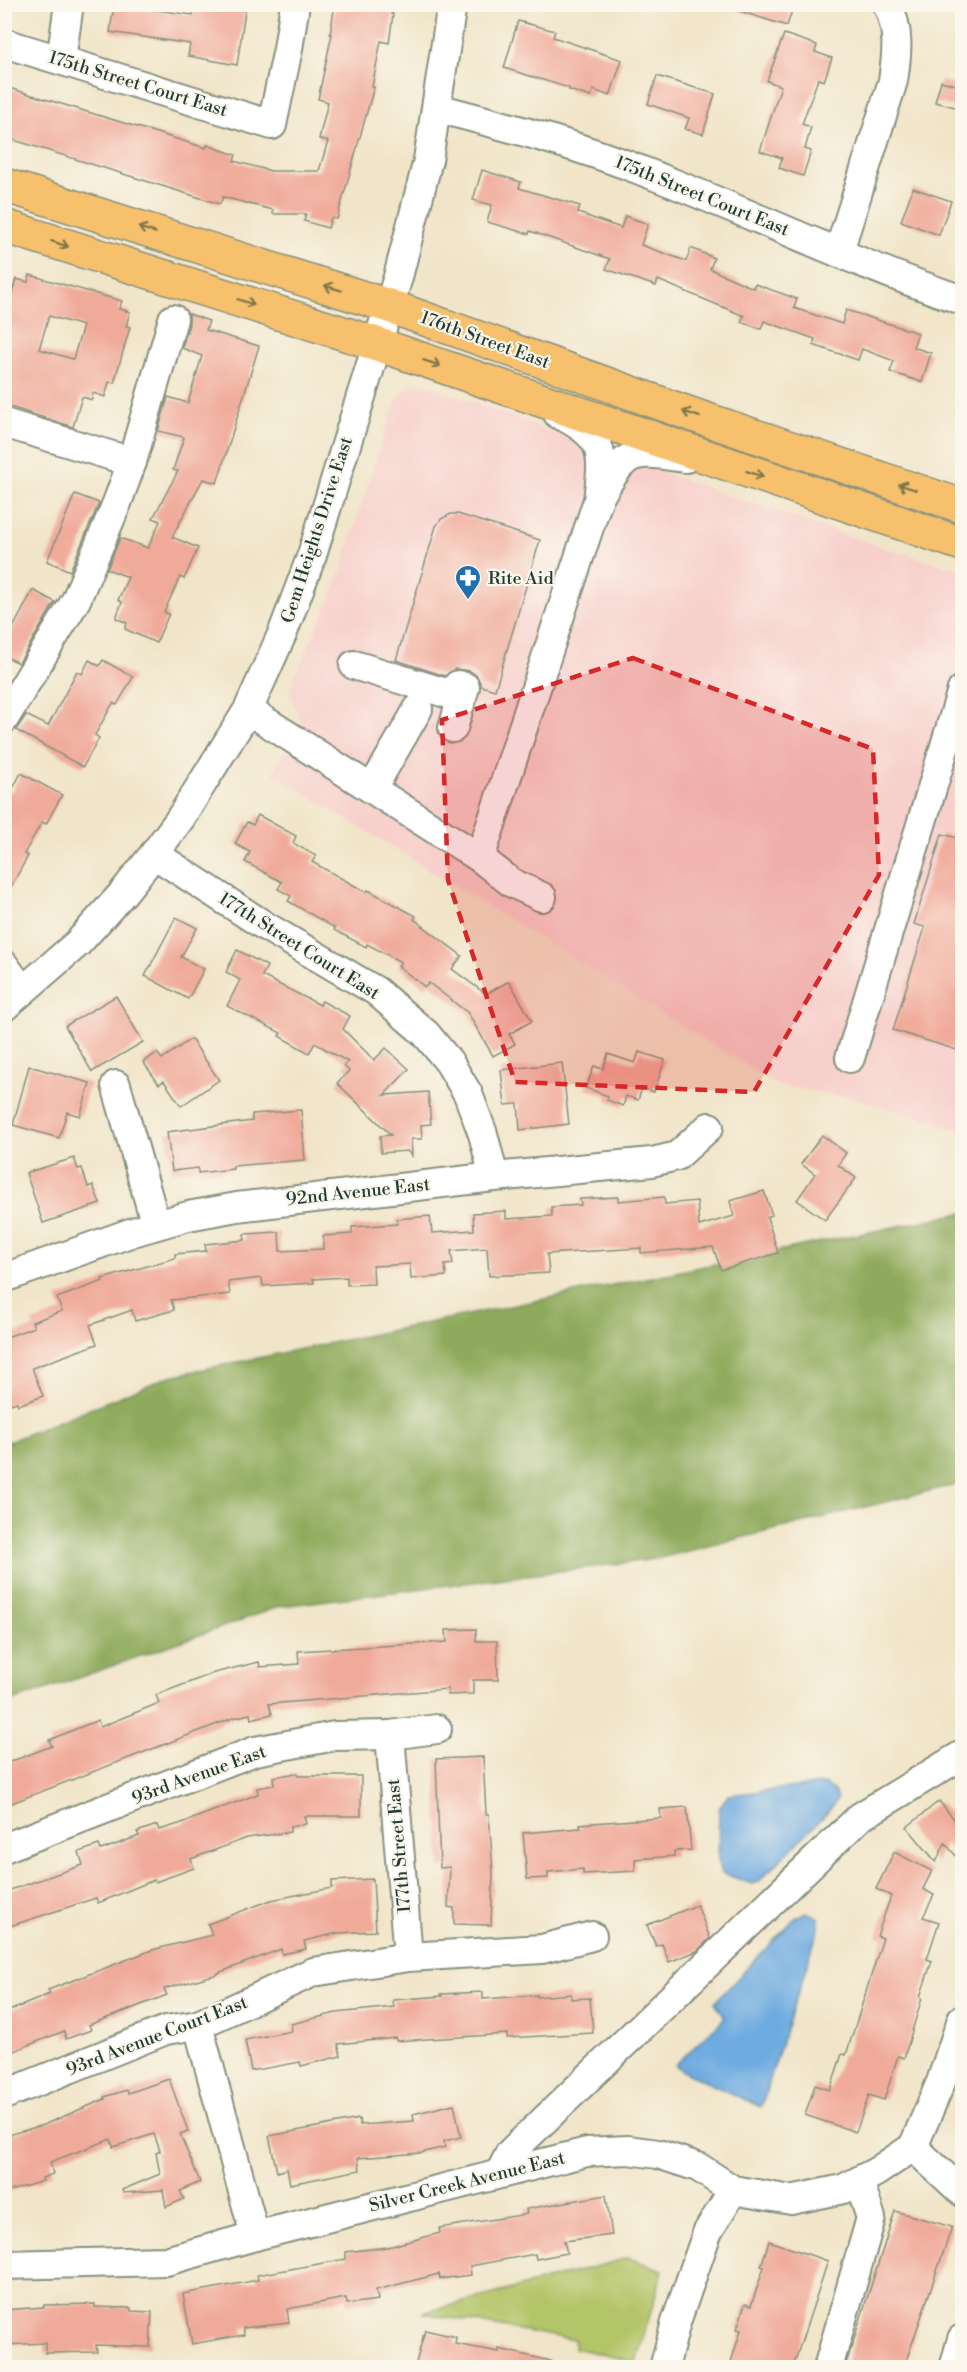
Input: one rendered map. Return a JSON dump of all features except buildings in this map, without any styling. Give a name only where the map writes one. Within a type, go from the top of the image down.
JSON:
[{"type":"main road","name":"176th Street East","points":[[4,185],[389,306],[693,415],[963,506]]},
{"type":"main road","name":"176th Street East","points":[[4,226],[376,344],[963,544]]},
{"type":"street","points":[[61,60],[69,4]]},
{"type":"street","name":"175th Street Court East","points":[[4,43],[272,124],[295,4]]},
{"type":"street","name":"Gem Heights Drive East","points":[[14,998],[78,943],[123,893],[180,819],[248,710],[283,632],[312,555],[398,277],[428,160],[452,4]]},
{"type":"street","points":[[839,251],[893,81],[898,52],[894,18],[887,4]]},
{"type":"street","name":"175th Street Court East","points":[[437,108],[591,152],[649,173],[904,280],[963,300]]},
{"type":"street","points":[[4,719],[76,600],[117,503],[132,462],[173,319]]},
{"type":"street","points":[[480,858],[598,500],[602,468],[601,456],[591,435],[570,420],[482,380]]},
{"type":"street","points":[[4,423],[132,462]]},
{"type":"street","points":[[598,500],[619,465],[639,454],[723,463]]},
{"type":"street","points":[[356,660],[448,686],[453,728]]},
{"type":"street","points":[[850,1058],[963,690]]},
{"type":"street","points":[[372,789],[418,709]]},
{"type":"street","points":[[248,710],[480,858],[512,883],[542,897]]},
{"type":"street","name":"177th Street Court East","points":[[154,854],[265,926],[376,991],[426,1034],[449,1062],[468,1094],[483,1134],[494,1177]]},
{"type":"street","points":[[4,965],[14,998]]},
{"type":"street","points":[[116,1085],[156,1225]]},
{"type":"street","name":"92nd Avenue East","points":[[4,1278],[156,1225],[237,1207],[494,1177],[652,1162],[677,1156],[709,1127]]},
{"type":"street","name":"93rd Avenue East","points":[[4,1848],[255,1751],[335,1736],[390,1735],[437,1729]]},
{"type":"street","name":"177th Street East","points":[[390,1735],[408,1957]]},
{"type":"street","points":[[500,2173],[510,2153],[860,1817],[963,1755]]},
{"type":"street","name":"93rd Avenue Court East","points":[[4,2095],[166,2030],[198,2025],[313,1972],[408,1957],[542,1949],[592,1935]]},
{"type":"street","points":[[963,2019],[941,2082],[913,2147],[963,2192]]},
{"type":"street","points":[[198,2025],[255,2236]]},
{"type":"street","name":"Silver Creek Avenue East","points":[[4,2265],[166,2260],[587,2152],[628,2150],[658,2154],[698,2167],[734,2190],[791,2200],[843,2189],[876,2172],[913,2147]]},
{"type":"street","points":[[828,2367],[872,2218],[859,2181]]},
{"type":"street","points":[[664,2367],[676,2322],[707,2233],[734,2190]]},
{"type":"street","points":[[954,2367],[963,2339]]},
{"type":"highlighted area","points":[[633,658],[873,749],[879,875],[754,1092],[515,1082],[448,880],[442,720]]},
{"type":"shaded area","points":[[424,383],[721,493],[888,549],[962,570],[962,1131],[855,1098],[779,1086],[272,773],[301,723],[289,689],[336,586],[396,400],[414,384]]},
{"type":"green space","points":[[962,1213],[962,1483],[656,1559],[281,1606],[5,1704],[5,1443],[170,1376]]},
{"type":"green space","points":[[628,2258],[663,2270],[636,2362],[574,2348],[575,2340],[423,2313]]},
{"type":"water","points":[[824,1784],[833,1790],[838,1798],[828,1812],[759,1881],[752,1884],[722,1873],[718,1863],[719,1809],[728,1795]]},
{"type":"water","points":[[806,1912],[819,1918],[819,1928],[761,2107],[684,2072],[675,2065],[725,2018],[715,2002],[795,1918]]},
{"type":"place","name":"Rite Aid","points":[[468,601]]}]
